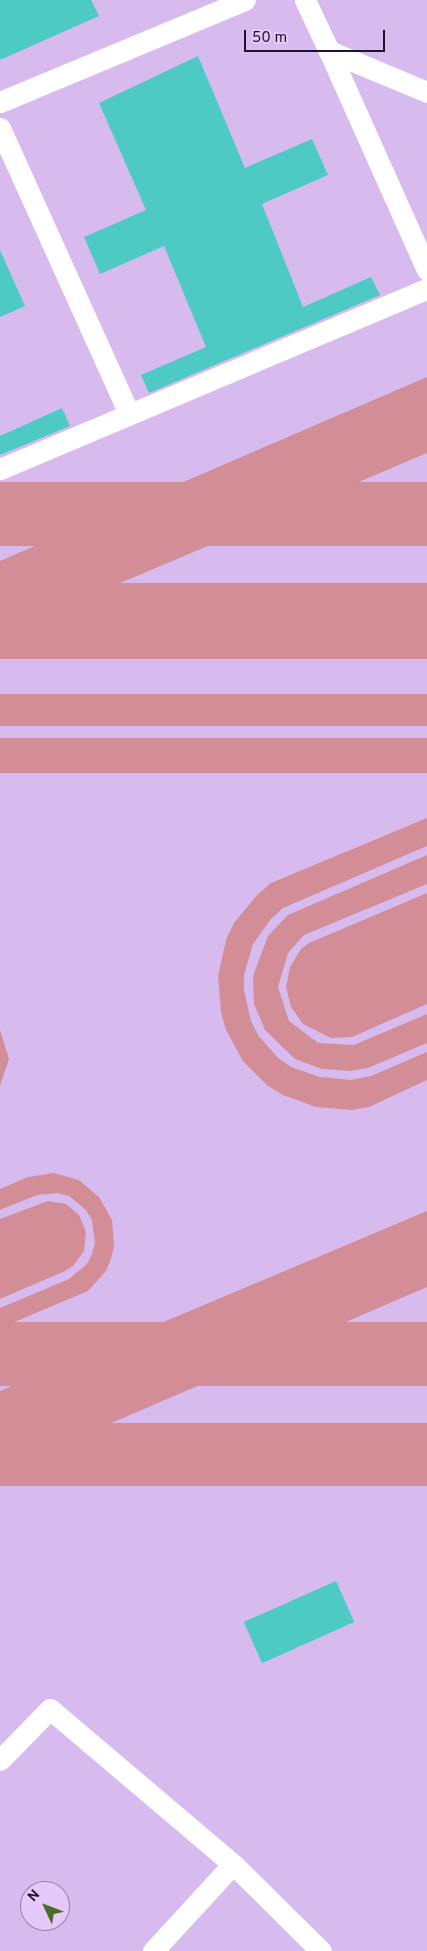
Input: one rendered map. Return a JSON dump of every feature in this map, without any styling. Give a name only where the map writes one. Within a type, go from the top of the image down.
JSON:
[{"type":"lane","points":[[0,102],[222,4],[245,0]]},
{"type":"lane","points":[[305,0],[427,270]]},
{"type":"lane","points":[[329,51],[427,92]]},
{"type":"lane","points":[[0,128],[129,414]]},
{"type":"lane","points":[[0,469],[427,289]]},
{"type":"lane","points":[[0,1760],[50,1709],[233,1864],[321,1951]]},
{"type":"lane","points":[[153,1951],[233,1864]]},
{"type":"shaded area","points":[[427,377],[427,453],[0,634],[0,561]]},
{"type":"shaded area","points":[[0,482],[427,482],[427,546],[0,546]]},
{"type":"shaded area","points":[[0,583],[427,583],[427,659],[0,659]]},
{"type":"shaded area","points":[[0,694],[427,694],[427,726],[0,726]]},
{"type":"shaded area","points":[[0,738],[427,738],[427,773],[0,773]]},
{"type":"shaded area","points":[[427,818],[427,846],[283,908],[271,919],[253,944],[244,975],[244,990],[251,1021],[258,1035],[278,1058],[291,1067],[320,1077],[351,1080],[371,1076],[427,1052],[427,1080],[369,1107],[352,1110],[316,1107],[283,1095],[268,1086],[243,1061],[226,1030],[221,1012],[218,976],[226,940],[234,923],[257,895],[271,883]]},
{"type":"shaded area","points":[[427,855],[427,884],[304,935],[288,953],[278,987],[289,1021],[318,1043],[354,1045],[427,1014],[427,1043],[368,1068],[350,1071],[322,1069],[295,1059],[265,1030],[254,1004],[253,976],[268,936],[288,915]]},
{"type":"shaded area","points":[[427,893],[427,1004],[352,1037],[331,1038],[303,1024],[291,1007],[286,987],[290,967],[301,949],[309,943]]},
{"type":"shaded area","points":[[0,1030],[9,1059],[0,1086]]},
{"type":"shaded area","points":[[54,1173],[79,1180],[99,1197],[112,1220],[114,1246],[111,1259],[106,1271],[88,1291],[0,1328],[0,1308],[69,1279],[87,1264],[92,1254],[95,1243],[92,1220],[86,1210],[69,1196],[58,1193],[37,1195],[0,1210],[0,1189],[28,1177]]},
{"type":"shaded area","points":[[48,1201],[66,1204],[79,1215],[86,1232],[84,1251],[73,1266],[65,1271],[0,1299],[0,1219]]},
{"type":"shaded area","points":[[427,1211],[427,1287],[0,1471],[0,1391]]},
{"type":"shaded area","points":[[0,1322],[427,1322],[427,1386],[0,1386]]},
{"type":"shaded area","points":[[0,1423],[427,1423],[427,1486],[0,1486]]},
{"type":"building","points":[[0,0],[91,0],[99,16],[0,60]]},
{"type":"building","points":[[198,56],[245,168],[312,139],[328,175],[262,204],[303,307],[371,277],[380,295],[149,393],[141,375],[206,347],[164,246],[100,274],[84,237],[146,210],[99,103]]},
{"type":"building","points":[[0,250],[25,306],[0,317]]},
{"type":"building","points":[[62,408],[70,426],[0,455],[0,436]]},
{"type":"building","points":[[336,1581],[354,1622],[262,1663],[244,1622]]}]
